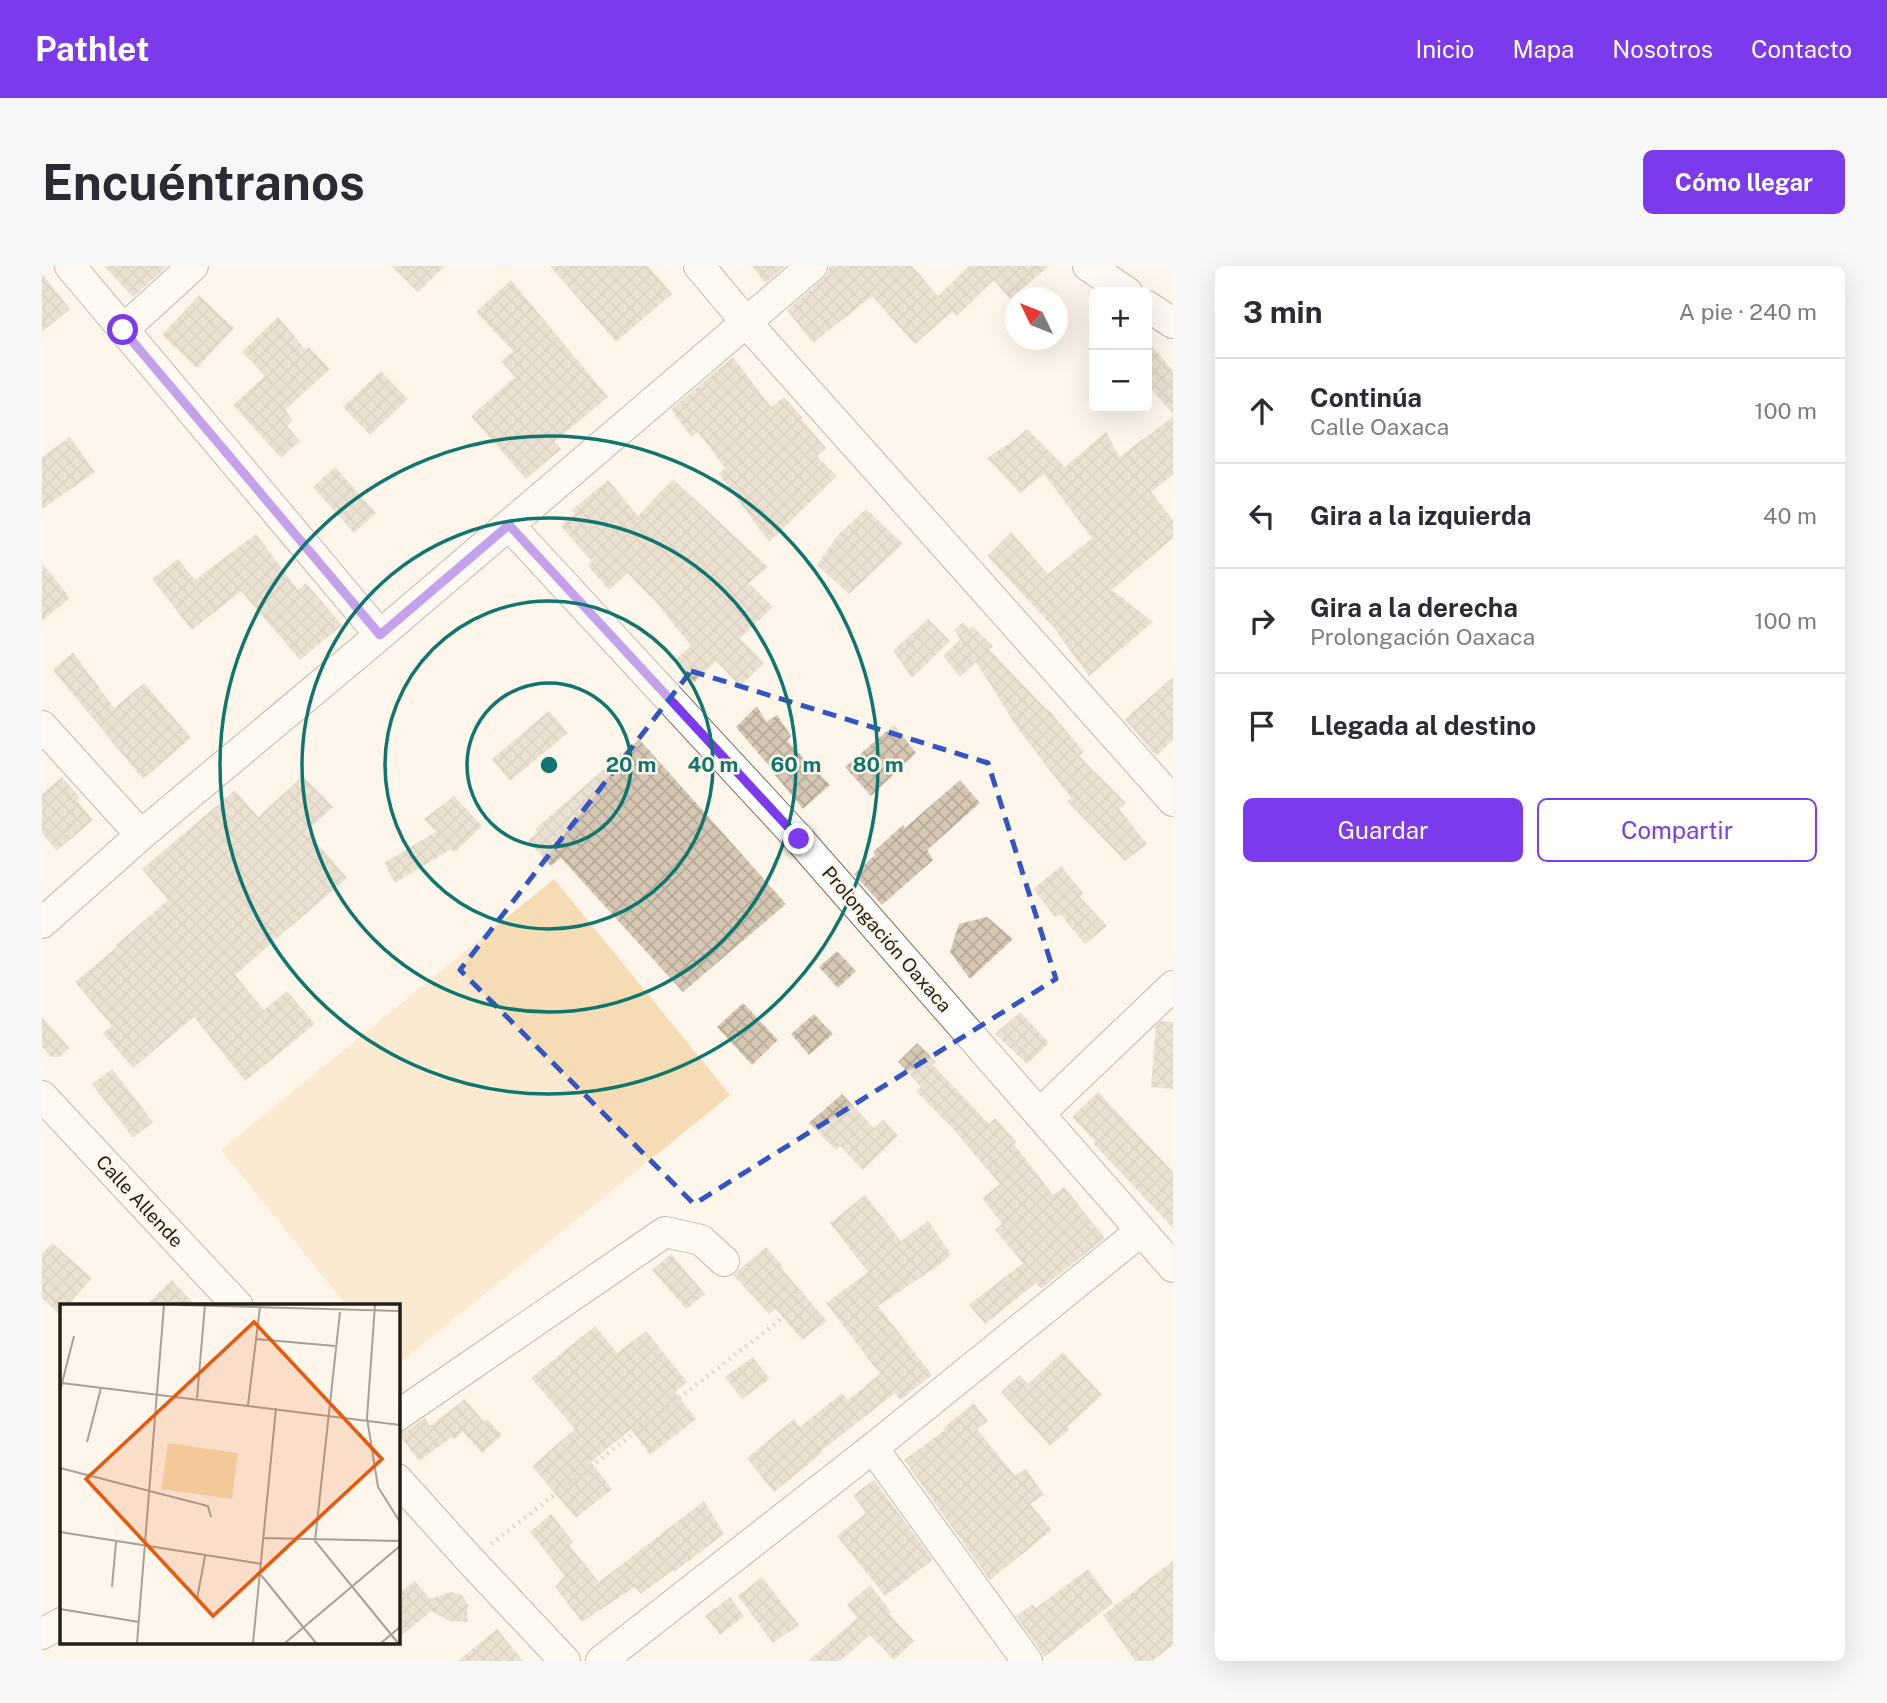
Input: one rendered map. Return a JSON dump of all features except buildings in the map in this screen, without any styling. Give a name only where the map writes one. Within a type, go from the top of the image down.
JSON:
[{"type":"street","points":[[70,266],[380,635]]},
{"type":"street","points":[[123,330],[193,266]]},
{"type":"street","points":[[699,266],[1173,801]]},
{"type":"street","points":[[42,923],[141,835],[812,266]]},
{"type":"street","points":[[1088,266],[1120,287]]},
{"type":"street","points":[[1152,309],[1173,323]]},
{"type":"street","name":"Prolongación Oaxaca","points":[[509,525],[799,839],[1173,1267]]},
{"type":"street","points":[[42,726],[141,835]]},
{"type":"street","points":[[1040,1114],[1173,986]]},
{"type":"street","name":"Calle Allende","points":[[42,1096],[236,1304]]},
{"type":"street","points":[[601,1661],[873,1448],[1141,1231]]},
{"type":"street","points":[[399,1415],[665,1232],[701,1240],[724,1261]]},
{"type":"street","points":[[873,1448],[1027,1661]]},
{"type":"street","points":[[399,1481],[565,1661]]},
{"type":"street","points":[[42,1634],[60,1624]]},
{"type":"path","points":[[470,1560],[789,1313]]},
{"type":"highlighted area","points":[[691,671],[988,763],[1056,979],[694,1204],[460,970]]},
{"type":"shaded area","points":[[554,879],[730,1095],[399,1363],[399,1304],[345,1304],[221,1150]]},
{"type":"route","points":[[123,330],[380,635],[509,525],[799,839]]}]
